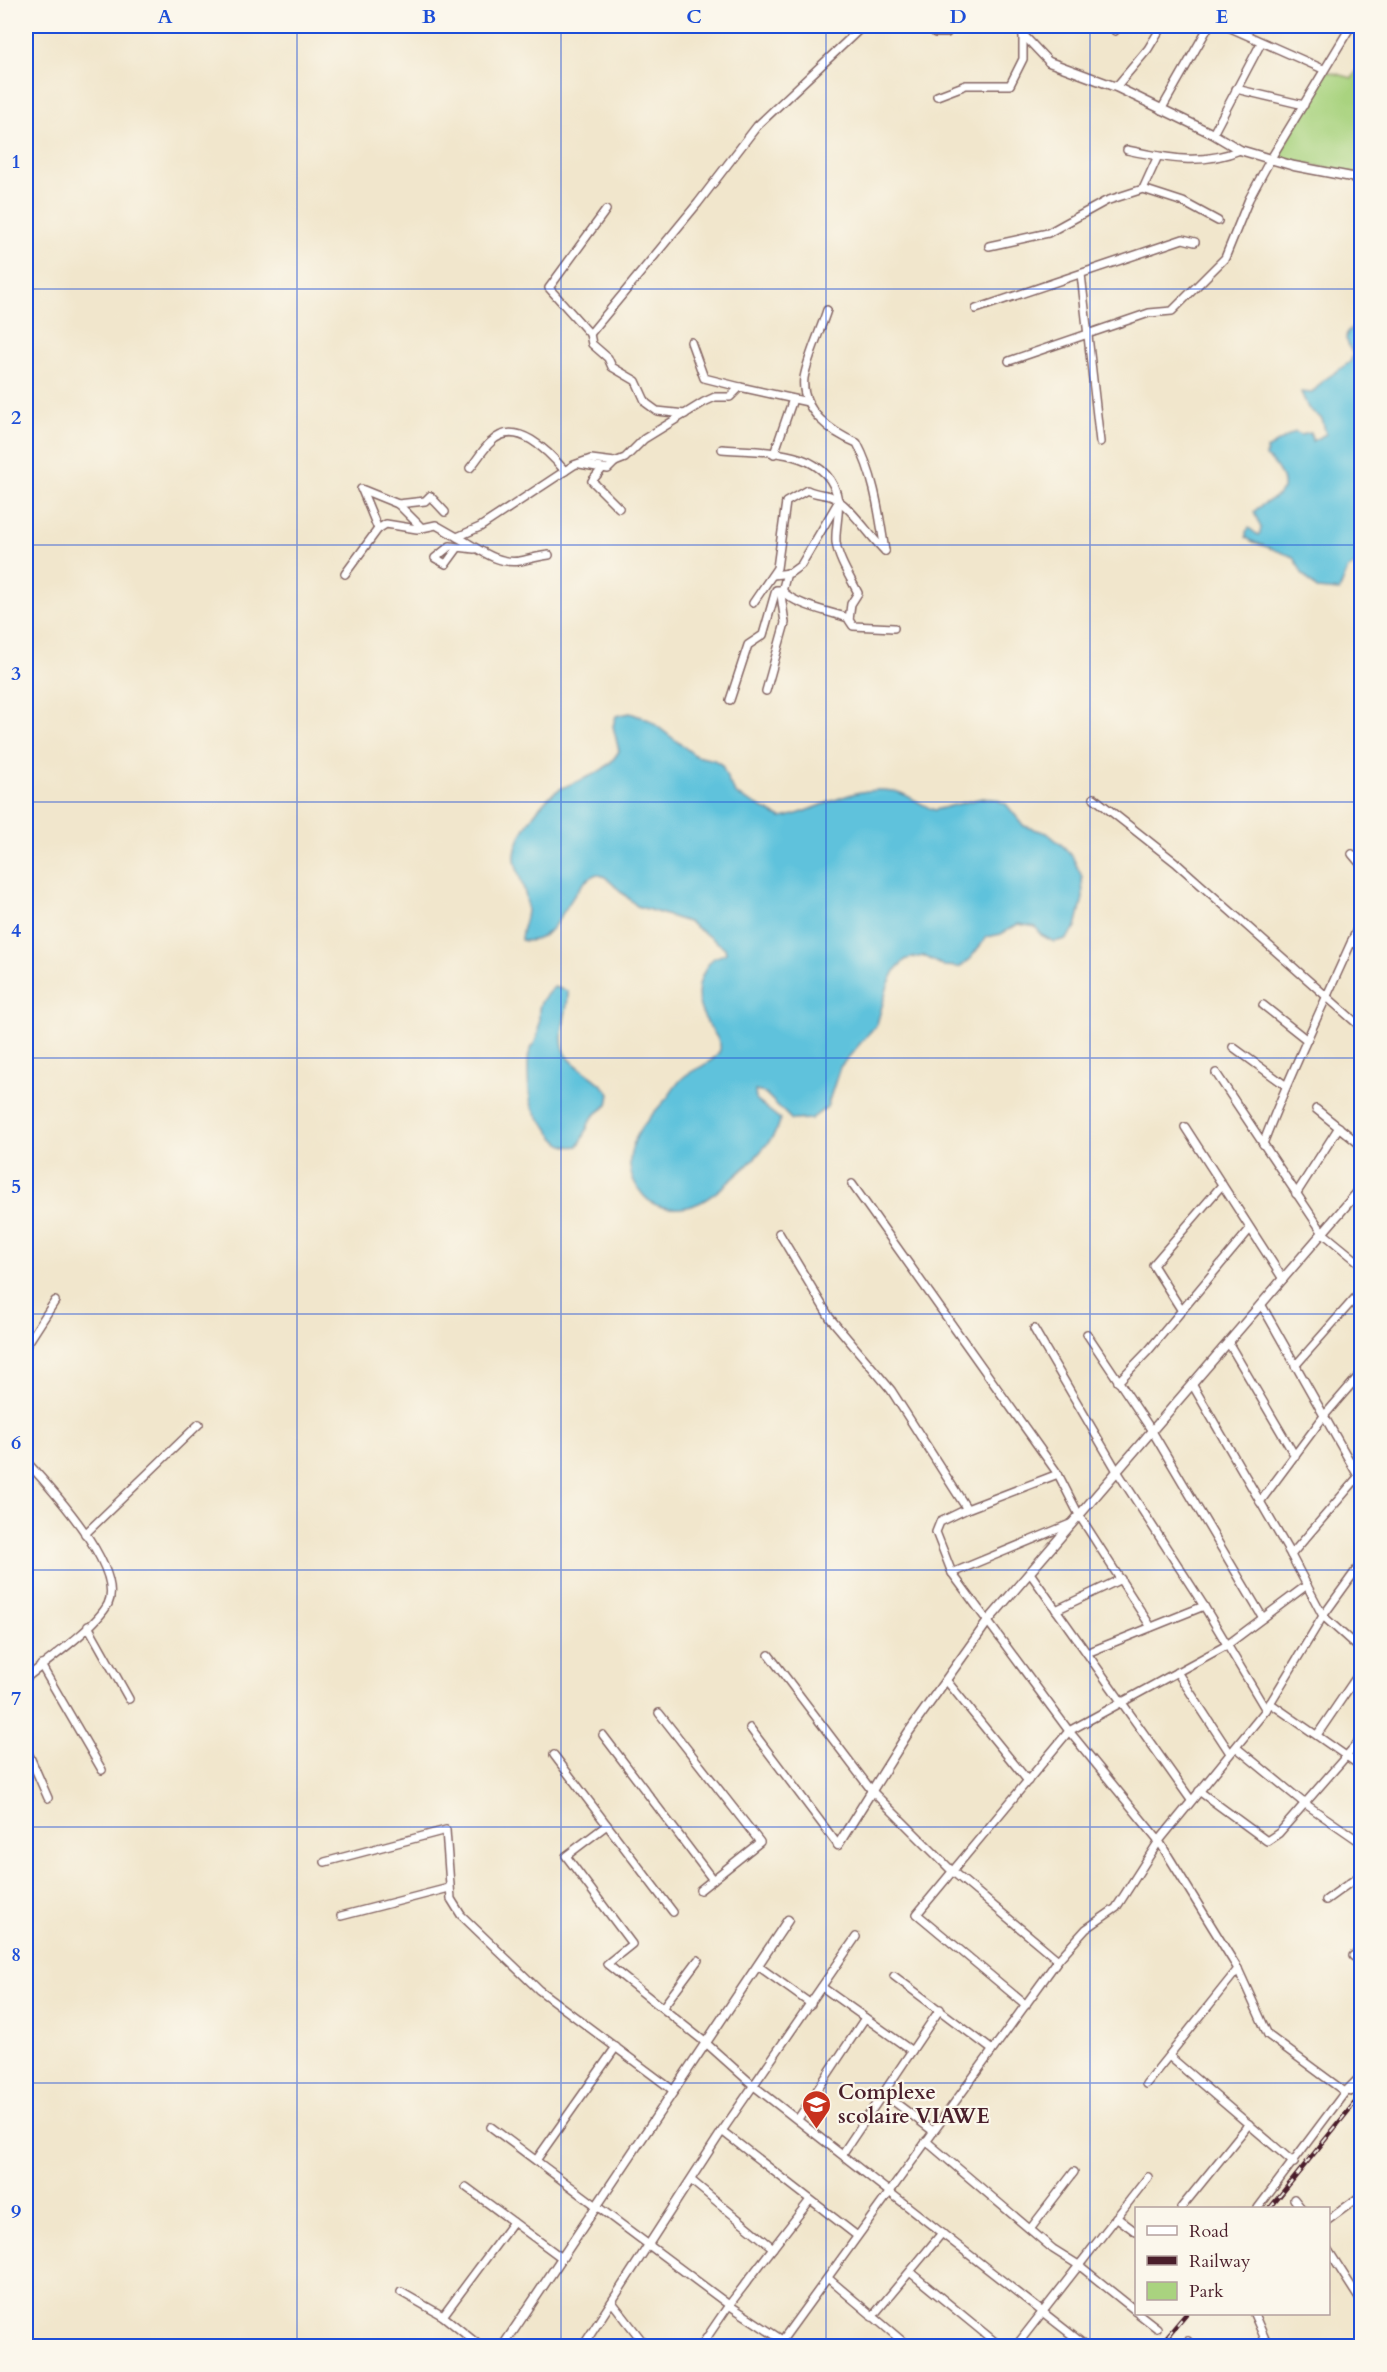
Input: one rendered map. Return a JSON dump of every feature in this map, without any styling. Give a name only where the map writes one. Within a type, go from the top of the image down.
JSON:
[{"type":"street","points":[[590,334],[698,203],[757,126],[861,26]]},
{"type":"street","points":[[928,26],[935,33],[947,33],[952,26]]},
{"type":"street","points":[[1015,26],[1050,62],[1116,87],[1214,134],[1240,150],[1270,160],[1362,178]]},
{"type":"street","points":[[1116,87],[1148,49],[1162,26]]},
{"type":"street","points":[[1161,110],[1209,26]]},
{"type":"street","points":[[1226,26],[1323,69]]},
{"type":"street","points":[[1009,361],[1149,313],[1172,310],[1224,258],[1249,199],[1270,160],[1351,26]]},
{"type":"street","points":[[937,96],[966,85],[1010,84],[1023,59],[1023,35]]},
{"type":"street","points":[[1214,134],[1260,43]]},
{"type":"street","points":[[1236,89],[1304,105]]},
{"type":"street","points":[[1127,150],[1188,161],[1225,157],[1240,150]]},
{"type":"street","points":[[1143,189],[1158,156]]},
{"type":"street","points":[[989,246],[1048,233],[1106,201],[1143,189],[1183,202],[1218,220]]},
{"type":"street","points":[[606,210],[549,288],[590,334],[592,344],[608,358],[612,367],[636,381],[646,403],[657,411],[685,414]]},
{"type":"street","points":[[976,309],[1183,239],[1195,242]]},
{"type":"street","points":[[1081,273],[1100,442]]},
{"type":"street","points":[[753,603],[777,568],[786,502],[807,490],[819,496],[830,496],[839,502],[885,551],[874,485],[867,460],[857,443],[823,424],[808,402],[804,379],[827,310]]},
{"type":"street","points":[[691,342],[704,378],[808,402]]},
{"type":"street","points":[[577,464],[602,470],[608,469],[634,451],[644,438],[715,397],[730,397],[740,387]]},
{"type":"street","points":[[774,454],[793,399]]},
{"type":"street","points":[[470,468],[491,441],[506,433],[520,435],[537,444],[565,471]]},
{"type":"street","points":[[722,449],[774,454],[816,465],[832,478],[839,502],[836,543],[858,593],[851,604],[849,618],[853,626],[894,628]]},
{"type":"street","points":[[457,537],[480,526],[577,464],[591,459],[615,462]]},
{"type":"street","points":[[602,470],[592,481],[619,507]]},
{"type":"street","points":[[378,529],[369,503],[361,489],[398,504],[422,528]]},
{"type":"street","points":[[398,504],[425,501],[430,496],[445,512]]},
{"type":"street","points":[[773,575],[787,573],[801,565],[839,502]]},
{"type":"street","points":[[345,574],[378,529],[386,524],[422,528],[436,525],[486,555],[518,561],[549,555]]},
{"type":"street","points":[[458,549],[474,549]]},
{"type":"street","points":[[766,691],[785,623],[782,590],[787,573]]},
{"type":"street","points":[[730,700],[748,645],[763,635],[776,590],[782,590],[801,602],[849,618]]},
{"type":"street","points":[[1094,798],[1175,862],[1362,1028]]},
{"type":"street","points":[[1352,854],[1362,866]]},
{"type":"street","points":[[1263,1144],[1285,1086],[1327,999],[1362,918]]},
{"type":"street","points":[[1352,940],[1362,949]]},
{"type":"street","points":[[1263,1005],[1307,1040]]},
{"type":"street","points":[[1233,1047],[1285,1086]]},
{"type":"street","points":[[1216,1073],[1323,1233],[1362,1265]]},
{"type":"street","points":[[1316,1109],[1362,1146]]},
{"type":"street","points":[[1185,1127],[1283,1279]]},
{"type":"street","points":[[1296,1194],[1339,1127]]},
{"type":"street","points":[[852,1184],[1058,1474],[1079,1515],[1151,1627]]},
{"type":"street","points":[[1182,1311],[1153,1264],[1222,1185]]},
{"type":"street","points":[[750,1728],[838,1845],[946,1680],[988,1621],[1362,1188]]},
{"type":"street","points":[[1118,1382],[1182,1311],[1250,1229]]},
{"type":"street","points":[[779,1233],[830,1318],[891,1390],[967,1509]]},
{"type":"street","points":[[1295,1366],[1362,1290]]},
{"type":"street","points":[[26,1346],[55,1301]]},
{"type":"street","points":[[1261,1304],[1360,1480],[1291,1555]]},
{"type":"street","points":[[1034,1329],[1117,1471],[1268,1706],[1347,1755],[1362,1767]]},
{"type":"street","points":[[1087,1334],[1152,1431],[1263,1618]]},
{"type":"street","points":[[1228,1342],[1295,1456]]},
{"type":"street","points":[[1260,1502],[1324,1416],[1361,1373]]},
{"type":"street","points":[[1192,1384],[1291,1555],[1323,1616],[1362,1651]]},
{"type":"street","points":[[85,1534],[199,1424]]},
{"type":"street","points":[[26,1461],[85,1534],[104,1564],[111,1594],[102,1613],[26,1678]]},
{"type":"street","points":[[1058,1474],[967,1509],[940,1522],[937,1527],[952,1573],[1069,1731],[1159,1841],[1238,1969],[1272,2040],[1346,2091],[1362,2093]]},
{"type":"street","points":[[952,1573],[1073,1523]]},
{"type":"street","points":[[491,2127],[537,2159],[780,2343],[829,2278],[856,2235],[991,2049],[1058,1960],[1086,1929],[1116,1908],[1159,1841],[1230,1753],[1237,1748],[1268,1706],[1323,1616],[1362,1562]]},
{"type":"street","points":[[1030,1573],[1191,1800]]},
{"type":"street","points":[[1353,1575],[1362,1581]]},
{"type":"street","points":[[1056,1610],[1121,1579]]},
{"type":"street","points":[[1026,2005],[917,1914],[1069,1731],[1227,1645],[1307,1585]]},
{"type":"street","points":[[1088,1653],[1204,1606]]},
{"type":"street","points":[[88,1626],[129,1699]]},
{"type":"street","points":[[769,1655],[872,1791],[952,1871],[1058,1960]]},
{"type":"street","points":[[41,1665],[102,1770]]},
{"type":"street","points":[[26,1667],[32,1672]]},
{"type":"street","points":[[1317,1736],[1362,1669]]},
{"type":"street","points":[[1177,1672],[1230,1753]]},
{"type":"street","points":[[946,1680],[1028,1781]]},
{"type":"street","points":[[659,1713],[760,1842],[700,1890]]},
{"type":"street","points":[[603,1735],[713,1880]]},
{"type":"street","points":[[1199,1791],[1267,1841],[1279,1833],[1362,1738]]},
{"type":"street","points":[[26,1748],[48,1798]]},
{"type":"street","points":[[1237,1748],[1304,1803],[1362,1843]]},
{"type":"street","points":[[554,1755],[673,1912]]},
{"type":"street","points":[[607,1825],[566,1856],[632,1944],[607,1964],[663,2007],[754,2086],[843,2153],[1086,2346]]},
{"type":"street","points":[[325,1862],[446,1830],[449,1888],[451,1899],[461,1915],[539,1990],[674,2091]]},
{"type":"street","points":[[1326,1900],[1362,1874]]},
{"type":"street","points":[[341,1916],[449,1888]]},
{"type":"street","points":[[503,2346],[788,1920]]},
{"type":"street","points":[[586,2345],[647,2244],[856,1937]]},
{"type":"street","points":[[1362,1950],[1353,1956],[1362,1962]]},
{"type":"street","points":[[663,2007],[698,1960]]},
{"type":"street","points":[[758,1966],[811,2004]]},
{"type":"street","points":[[1146,2084],[1238,1969]]},
{"type":"street","points":[[894,1976],[991,2049]]},
{"type":"street","points":[[822,1987],[912,2051]]},
{"type":"street","points":[[843,2153],[940,2009]]},
{"type":"street","points":[[798,2119],[865,2018]]},
{"type":"street","points":[[537,2159],[616,2047]]},
{"type":"street","points":[[1169,2056],[1294,2163]]},
{"type":"street","points":[[1259,2207],[1346,2091],[1362,2075]]},
{"type":"street","points":[[884,2094],[933,2131]]},
{"type":"street","points":[[1182,2207],[1249,2124]]},
{"type":"street","points":[[722,2131],[856,2235]]},
{"type":"street","points":[[926,2141],[1053,2249],[1080,2265],[1135,2310]]},
{"type":"street","points":[[1031,2228],[1074,2172]]},
{"type":"street","points":[[1016,2346],[1148,2178]]},
{"type":"street","points":[[692,2181],[773,2248]]},
{"type":"street","points":[[466,2187],[562,2258]]},
{"type":"street","points":[[1330,2219],[1362,2195]]},
{"type":"street","points":[[1294,2199],[1300,2207]]},
{"type":"street","points":[[701,2346],[729,2305],[810,2200]]},
{"type":"street","points":[[1116,2217],[1135,2231]]},
{"type":"street","points":[[443,2316],[513,2222]]},
{"type":"street","points":[[872,2317],[942,2233]]},
{"type":"street","points":[[1330,2252],[1362,2303]]},
{"type":"street","points":[[911,2273],[1000,2346]]},
{"type":"street","points":[[829,2278],[908,2346]]},
{"type":"street","points":[[401,2292],[443,2316],[480,2346]]},
{"type":"street","points":[[612,2302],[646,2346]]},
{"type":"street","points":[[1142,2315],[1157,2328]]},
{"type":"street","points":[[1255,2315],[1268,2346]]},
{"type":"street","points":[[1360,2346],[1362,2342]]},
{"type":"green space","points":[[1361,65],[1361,175],[1286,160],[1279,154],[1326,71],[1352,78]]},
{"type":"water","points":[[1361,322],[1361,561],[1348,569],[1339,591],[1317,589],[1302,573],[1294,557],[1251,541],[1246,537],[1246,532],[1249,528],[1258,535],[1260,533],[1261,528],[1254,512],[1283,489],[1279,471],[1266,457],[1267,449],[1295,432],[1301,435],[1311,433],[1312,441],[1326,434],[1322,419],[1308,408],[1301,392],[1312,393],[1323,381],[1350,362],[1353,355],[1346,339],[1347,332]]},
{"type":"water","points":[[630,713],[649,720],[696,756],[714,760],[722,765],[737,795],[781,818],[796,815],[863,791],[899,792],[935,810],[982,798],[995,799],[1006,804],[1024,826],[1047,833],[1064,847],[1072,856],[1082,877],[1083,898],[1076,927],[1066,939],[1054,942],[1041,935],[1036,927],[1018,924],[1001,934],[987,937],[968,961],[959,967],[944,966],[924,956],[906,959],[896,969],[888,985],[877,1024],[840,1067],[827,1107],[811,1119],[792,1120],[765,1093],[755,1091],[756,1100],[780,1119],[770,1140],[747,1166],[708,1198],[692,1206],[677,1208],[656,1205],[644,1196],[632,1175],[630,1156],[636,1137],[678,1083],[685,1076],[712,1060],[719,1052],[718,1040],[699,1004],[698,992],[701,978],[708,965],[714,958],[726,953],[725,948],[688,922],[637,906],[605,877],[597,874],[587,880],[578,890],[554,926],[545,935],[534,940],[521,940],[527,909],[526,896],[515,859],[524,829],[554,793],[601,770],[613,759],[619,751],[613,726],[616,716]]},
{"type":"water","points":[[554,987],[568,991],[562,1037],[567,1055],[604,1086],[610,1094],[608,1105],[594,1116],[578,1146],[573,1147],[557,1140],[535,1112],[528,1080],[528,1058],[537,1036],[540,1005]]},
{"type":"railway","points":[[1271,2207],[1362,2094]]},
{"type":"railway","points":[[1159,2346],[1185,2315]]},
{"type":"place","name":"Complexe scolaire VIAWE","points":[[817,2130]]}]
